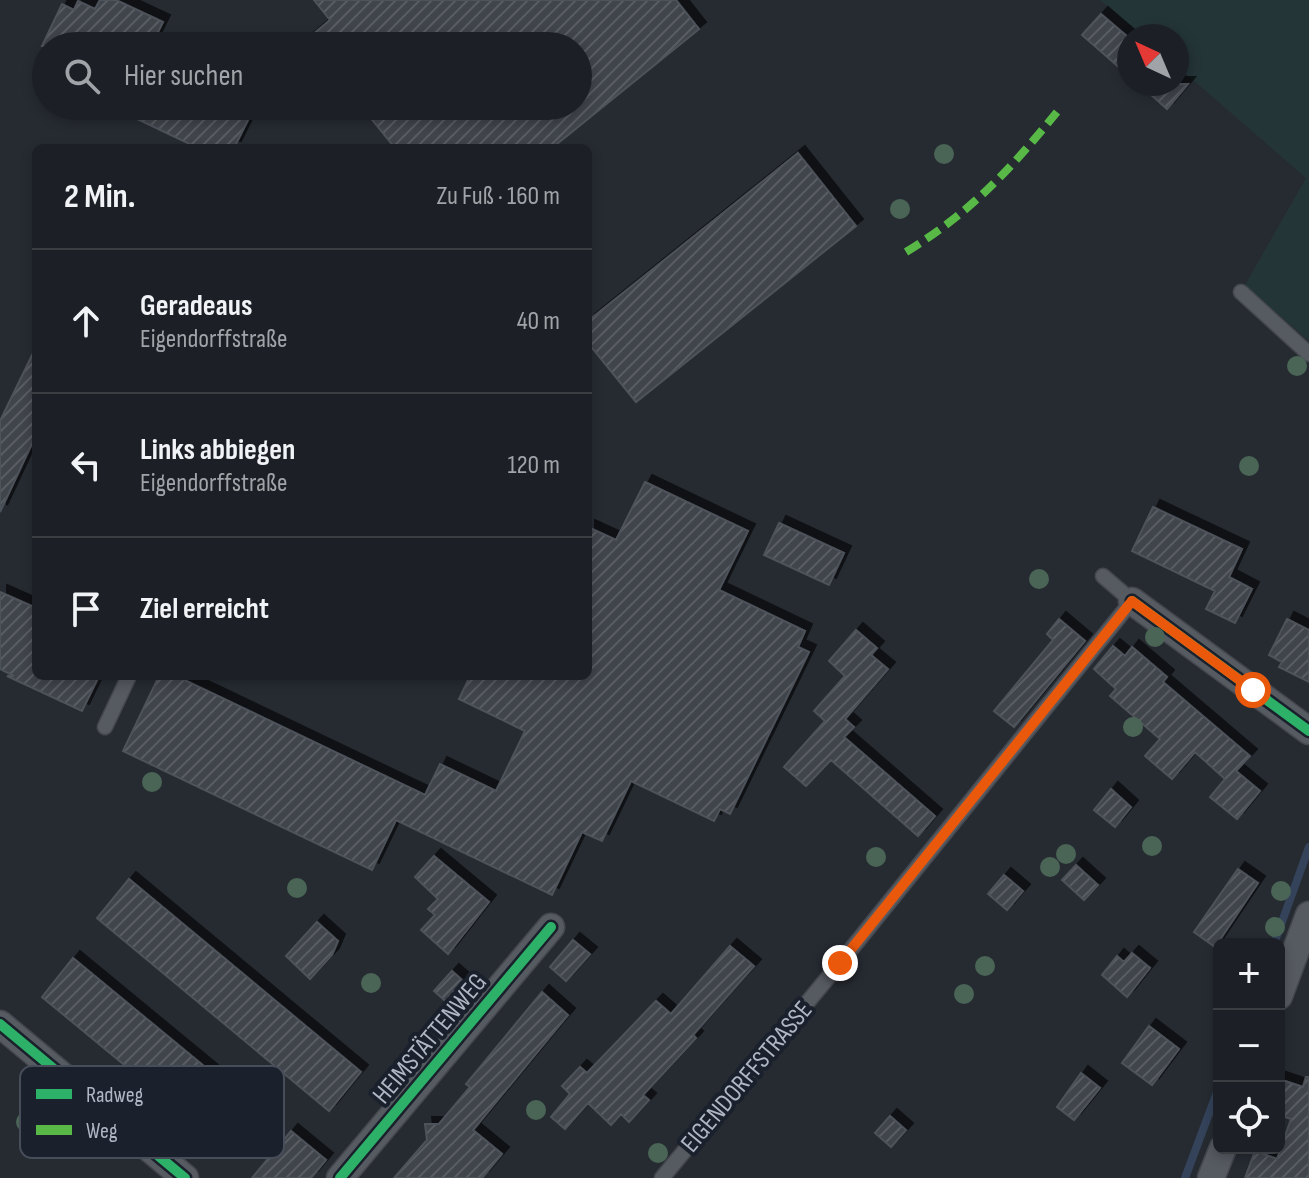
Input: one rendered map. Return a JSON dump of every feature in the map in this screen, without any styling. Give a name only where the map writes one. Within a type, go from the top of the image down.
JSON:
[{"type":"street","points":[[1132,601],[1309,731]]},
{"type":"street","points":[[1285,980],[1309,915]]},
{"type":"street","name":"HEIMSTÄTTENWEG","points":[[340,1178],[551,927]]},
{"type":"street","points":[[0,1024],[50,1066]]},
{"type":"street","points":[[1211,1178],[1221,1154]]},
{"type":"street","points":[[161,1158],[185,1178]]},
{"type":"lane","points":[[1241,292],[1309,354]]},
{"type":"lane","points":[[1103,576],[1132,601]]},
{"type":"lane","name":"EIGENDORFFSTRASSE","points":[[662,1178],[1132,601]]},
{"type":"lane","points":[[105,727],[127,680]]},
{"type":"shaded area","points":[[1100,0],[1309,0],[1309,341],[1245,285],[1306,178],[1189,76],[1189,24],[1128,24]]},
{"type":"building","points":[[100,0],[116,0],[163,22],[158,32],[49,32],[62,4],[74,10],[78,1],[95,9]]},
{"type":"building","points":[[314,0],[676,0],[699,29],[592,116],[592,32],[316,32],[330,20]]},
{"type":"building","points":[[1101,14],[1117,28],[1117,66],[1082,35]]},
{"type":"building","points":[[1152,96],[1178,96],[1167,109]]},
{"type":"building","points":[[139,120],[248,120],[236,144],[190,144]]},
{"type":"building","points":[[372,120],[587,120],[557,144],[392,144]]},
{"type":"building","points":[[798,153],[856,226],[636,402],[592,348],[592,318]]},
{"type":"building","points":[[32,355],[32,444],[0,512],[0,421]]},
{"type":"building","points":[[645,482],[748,531],[719,590],[805,631],[798,647],[809,652],[730,814],[720,809],[714,821],[631,781],[602,841],[582,832],[552,895],[396,820],[372,870],[123,751],[157,680],[184,680],[425,795],[440,764],[496,791],[525,731],[459,699],[468,680],[592,680],[592,529],[616,540]]},
{"type":"building","points":[[1153,507],[1242,549],[1229,577],[1252,589],[1235,623],[1206,609],[1215,591],[1132,551]]},
{"type":"building","points":[[779,523],[844,553],[829,585],[764,555]]},
{"type":"building","points":[[0,592],[32,606],[32,680],[97,680],[82,711],[7,676],[14,676],[0,669]]},
{"type":"building","points":[[1059,619],[1085,641],[1014,727],[994,711],[1053,640],[1047,634]]},
{"type":"building","points":[[1287,619],[1309,630],[1309,682],[1279,667],[1282,662],[1269,655]]},
{"type":"building","points":[[856,630],[877,648],[871,655],[888,669],[845,719],[854,727],[844,737],[935,816],[918,836],[831,760],[806,786],[784,767],[825,721],[814,711],[845,676],[829,661]]},
{"type":"building","points":[[1113,646],[1125,656],[1132,647],[1167,677],[1163,682],[1250,756],[1236,771],[1260,791],[1237,819],[1210,797],[1225,779],[1195,752],[1172,779],[1145,756],[1160,739],[1110,696],[1116,689],[1094,669]]},
{"type":"building","points":[[1111,789],[1131,807],[1115,827],[1094,810]]},
{"type":"building","points":[[434,856],[489,902],[448,954],[421,930],[435,915],[428,909],[438,899],[415,877]]},
{"type":"building","points":[[1076,865],[1098,885],[1084,900],[1062,880]]},
{"type":"building","points":[[1238,869],[1258,883],[1221,938],[1213,938],[1213,946],[1194,932]]},
{"type":"building","points":[[1004,875],[1023,891],[1007,910],[988,894]]},
{"type":"building","points":[[129,879],[361,1072],[329,1111],[284,1074],[284,1066],[275,1066],[97,918]]},
{"type":"building","points":[[317,922],[338,941],[332,955],[310,979],[286,956]]},
{"type":"building","points":[[573,940],[590,954],[566,981],[550,967]]},
{"type":"building","points":[[730,946],[754,966],[693,1035],[696,1038],[643,1095],[649,1100],[629,1122],[621,1114],[611,1125],[588,1103],[565,1129],[551,1117],[570,1094],[562,1086],[580,1067],[587,1073],[656,1001],[671,1014]]},
{"type":"building","points":[[1132,953],[1150,968],[1127,997],[1102,975],[1117,956],[1124,962]]},
{"type":"building","points":[[73,958],[204,1066],[126,1066],[42,997]]},
{"type":"building","points":[[452,971],[470,987],[452,1007],[434,991]]},
{"type":"building","points":[[542,992],[568,1015],[473,1130],[502,1154],[482,1178],[394,1178],[427,1140],[425,1124],[439,1124],[470,1087],[466,1084]]},
{"type":"building","points":[[1149,1026],[1179,1049],[1152,1085],[1122,1063]]},
{"type":"building","points":[[1081,1073],[1100,1088],[1074,1120],[1057,1107]]},
{"type":"building","points":[[1306,1077],[1309,1077],[1309,1178],[1245,1178],[1254,1154],[1277,1159],[1279,1154],[1285,1154],[1285,1136],[1291,1119],[1285,1117],[1285,1081],[1303,1087]]},
{"type":"building","points":[[890,1116],[906,1130],[891,1147],[875,1133]]},
{"type":"building","points":[[291,1131],[326,1160],[311,1178],[252,1178],[269,1158],[284,1158],[284,1139]]},
{"type":"waterway","points":[[1276,938],[1309,847]]},
{"type":"waterway","points":[[1185,1178],[1213,1103]]},
{"type":"marked path","points":[[906,252],[970,206],[1057,112]]},
{"type":"cycle path","points":[[1132,601],[1309,731]]},
{"type":"cycle path","points":[[340,1178],[551,927]]},
{"type":"cycle path","points":[[0,1024],[50,1066]]},
{"type":"cycle path","points":[[161,1158],[185,1178]]},
{"type":"route","points":[[840,963],[1132,601],[1253,690]]}]
